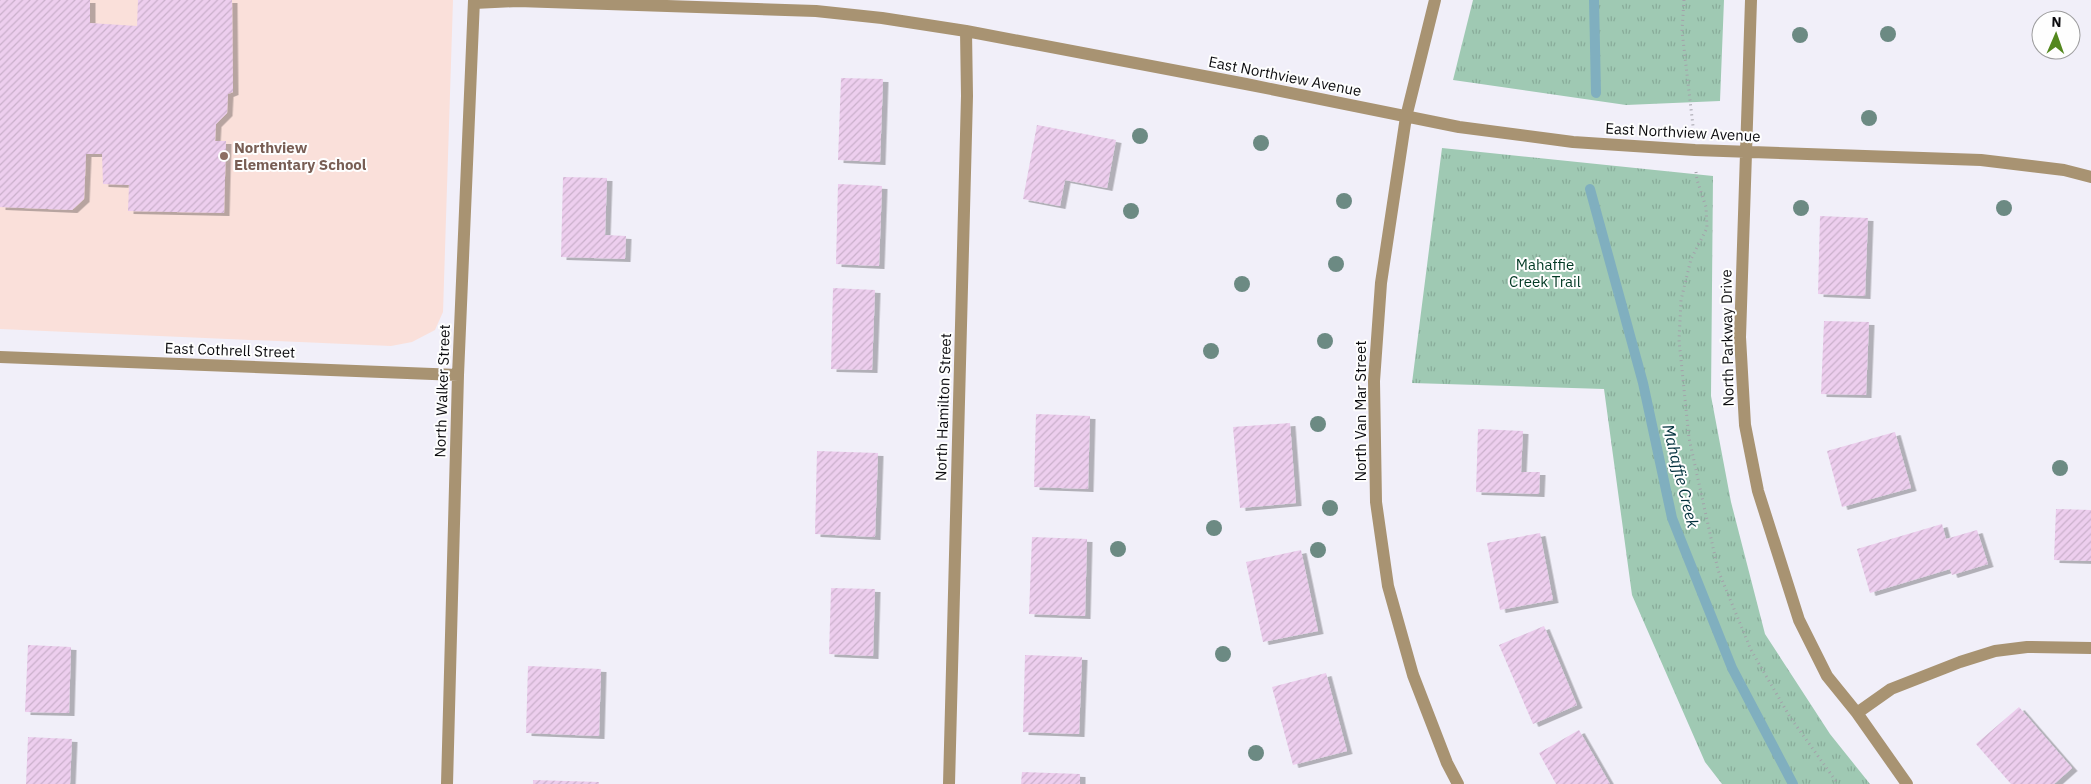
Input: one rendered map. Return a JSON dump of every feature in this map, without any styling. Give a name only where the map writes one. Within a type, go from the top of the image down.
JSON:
[{"type":"street","name":"North Van Mar Street","points":[[1434,0],[1406,117],[1380,293],[1374,381],[1376,502],[1388,586],[1413,675],[1447,763],[1458,784]]},
{"type":"street","name":"North Parkway Drive","points":[[1751,0],[1740,337],[1745,425],[1758,491],[1799,620],[1827,676],[1857,713],[1907,784]]},
{"type":"street","name":"East Northview Avenue","points":[[474,1],[816,11],[882,18],[966,31],[1459,127],[1573,142],[1695,150],[1981,160],[2064,170],[2091,177]]},
{"type":"street","name":"North Walker Street","points":[[447,784],[458,375],[474,1]]},
{"type":"street","name":"North Hamilton Street","points":[[949,784],[967,96],[966,31]]},
{"type":"street","name":"East Cothrell Street","points":[[0,357],[458,375]]},
{"type":"street","points":[[1857,713],[1892,688],[1995,651],[2027,647],[2091,648]]},
{"type":"path","points":[[1684,0],[1682,31],[1697,180],[1706,207],[1707,228],[1691,259],[1681,300],[1679,340],[1689,438],[1718,570],[1751,650],[1790,717],[1838,784]]},
{"type":"shaded area","name":"Northview Elementary School","points":[[0,0],[453,0],[443,312],[435,330],[412,342],[391,346],[0,329]]},
{"type":"green space","points":[[1473,0],[1724,0],[1720,101],[1626,105],[1453,80]]},
{"type":"green space","name":"Mahaffie Creek Trail","points":[[1442,148],[1713,176],[1711,396],[1731,502],[1765,634],[1830,734],[1870,784],[1722,784],[1705,762],[1632,595],[1604,389],[1412,383]]},
{"type":"building","points":[[0,0],[90,0],[90,23],[137,26],[138,0],[232,0],[233,92],[228,94],[227,113],[216,124],[215,141],[226,141],[224,213],[128,211],[129,185],[103,184],[102,154],[86,154],[84,199],[72,210],[0,207]]},
{"type":"building","points":[[841,78],[883,79],[880,162],[838,160]]},
{"type":"building","points":[[1037,125],[1116,140],[1107,188],[1065,180],[1060,206],[1023,199]]},
{"type":"building","points":[[563,177],[607,178],[605,235],[626,236],[625,259],[561,257]]},
{"type":"building","points":[[838,184],[882,186],[879,266],[836,264]]},
{"type":"building","points":[[1820,216],[1868,218],[1865,296],[1818,294]]},
{"type":"building","points":[[833,288],[875,290],[872,370],[831,369]]},
{"type":"building","points":[[1824,321],[1869,322],[1866,395],[1821,394]]},
{"type":"building","points":[[1036,414],[1090,416],[1088,489],[1034,487]]},
{"type":"building","points":[[1290,423],[1296,503],[1240,508],[1233,427]]},
{"type":"building","points":[[1478,429],[1523,431],[1521,472],[1540,472],[1539,494],[1476,492]]},
{"type":"building","points":[[1895,432],[1911,488],[1842,507],[1827,451]]},
{"type":"building","points":[[817,451],[878,453],[875,537],[815,534]]},
{"type":"building","points":[[2056,509],[2091,510],[2091,561],[2054,560]]},
{"type":"building","points":[[1942,524],[1946,539],[1977,530],[1988,564],[1952,575],[1950,569],[1870,593],[1857,549]]},
{"type":"building","points":[[1540,533],[1553,600],[1500,610],[1487,543]]},
{"type":"building","points":[[1032,537],[1087,539],[1085,616],[1029,614]]},
{"type":"building","points":[[1301,550],[1318,631],[1263,642],[1246,562]]},
{"type":"building","points":[[831,588],[875,589],[873,656],[829,654]]},
{"type":"building","points":[[1544,626],[1577,705],[1533,724],[1499,645]]},
{"type":"building","points":[[28,645],[71,647],[69,713],[25,712]]},
{"type":"building","points":[[1025,655],[1082,657],[1079,734],[1023,732]]},
{"type":"building","points":[[528,666],[601,669],[599,736],[526,733]]},
{"type":"building","points":[[1326,673],[1347,751],[1293,765],[1272,687]]},
{"type":"building","points":[[2019,707],[2072,768],[2054,784],[2011,784],[1976,744]]},
{"type":"building","points":[[1579,730],[1610,784],[1556,784],[1539,753]]},
{"type":"building","points":[[28,737],[72,739],[70,784],[26,784]]},
{"type":"building","points":[[1022,772],[1080,774],[1080,784],[1021,784]]},
{"type":"building","points":[[533,780],[599,782],[599,784],[533,784]]},
{"type":"waterway","name":"Mahaffie Creek","points":[[1594,0],[1596,93]]},
{"type":"waterway","name":"Mahaffie Creek","points":[[1590,189],[1643,383],[1672,518],[1732,668],[1793,784]]},
{"type":"place","name":"Northview Elementary School","points":[[224,156]]}]
